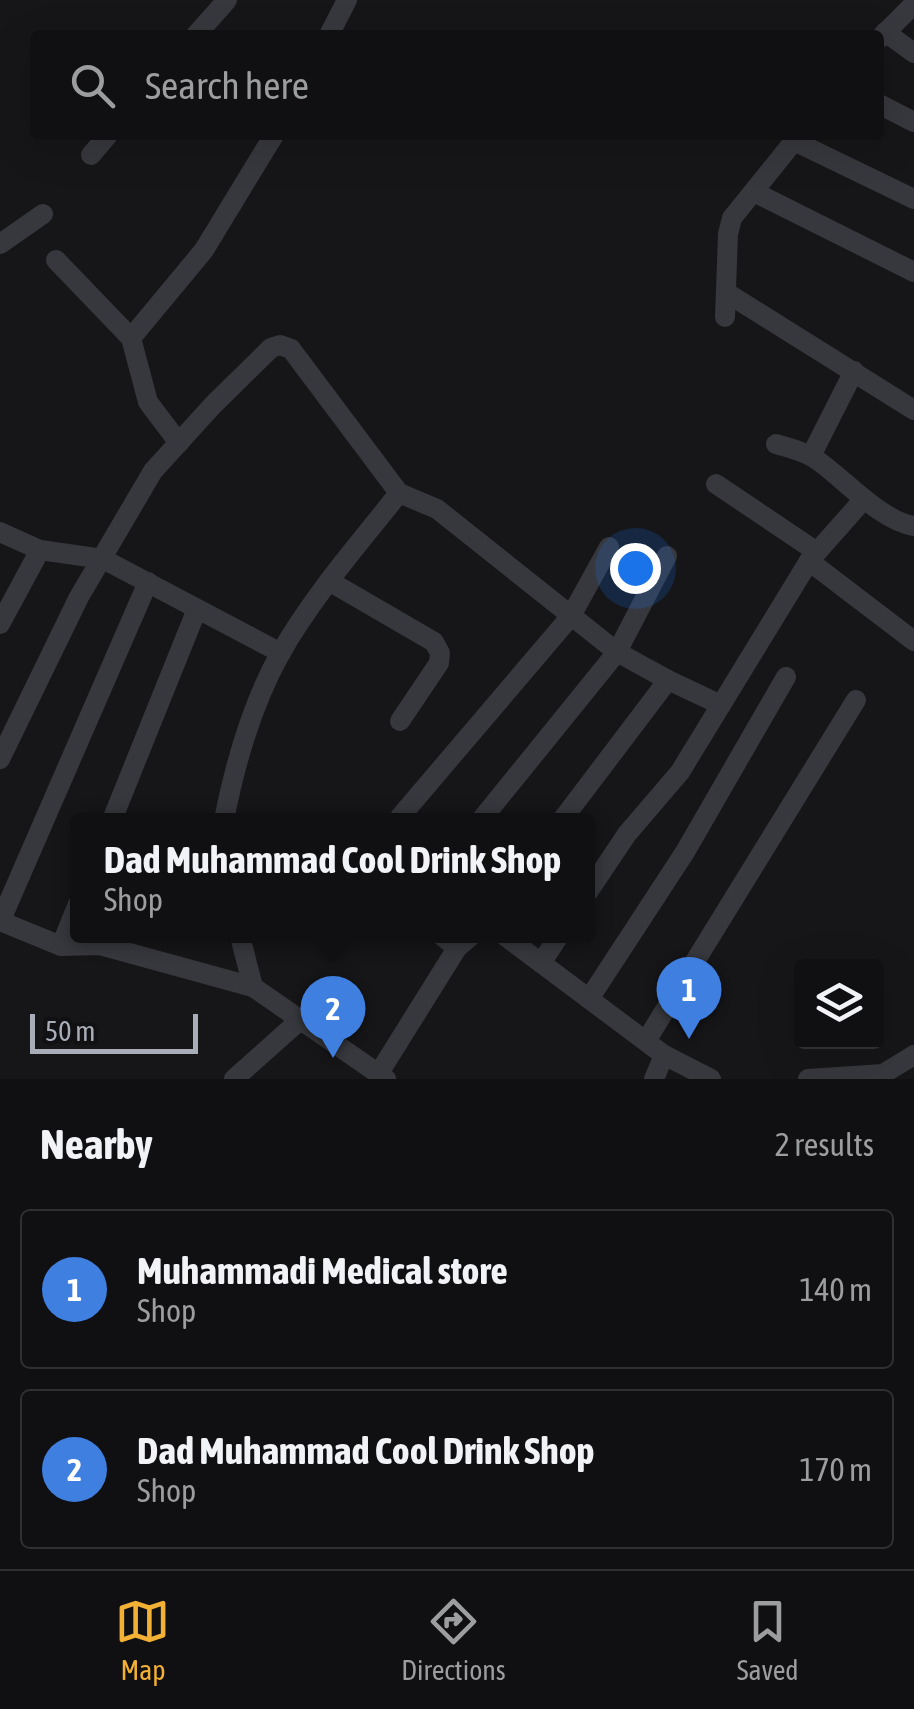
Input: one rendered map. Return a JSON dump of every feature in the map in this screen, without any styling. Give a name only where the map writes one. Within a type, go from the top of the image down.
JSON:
[{"type":"street","points":[[200,30],[226,0]]},
{"type":"street","points":[[331,30],[347,0]]},
{"type":"street","points":[[884,34],[914,4]]},
{"type":"street","points":[[884,37],[914,52]]},
{"type":"street","points":[[884,107],[914,122]]},
{"type":"street","points":[[91,154],[104,140]]},
{"type":"street","points":[[131,338],[204,250],[271,140]]},
{"type":"street","points":[[725,318],[732,218],[794,140]]},
{"type":"street","points":[[800,140],[914,199]]},
{"type":"street","points":[[754,192],[914,272]]},
{"type":"street","points":[[0,244],[43,214]]},
{"type":"street","points":[[56,260],[131,338],[148,402],[178,443]]},
{"type":"street","points":[[727,293],[914,410]]},
{"type":"street","points":[[0,759],[79,596],[153,471],[271,348],[280,346],[290,349],[399,493],[437,510],[617,652],[721,705]]},
{"type":"street","points":[[812,456],[854,371]]},
{"type":"street","points":[[776,444],[812,456],[864,499],[914,526]]},
{"type":"street","points":[[716,484],[813,556],[914,641]]},
{"type":"street","points":[[226,813],[254,709],[281,653],[329,581],[399,493]]},
{"type":"street","points":[[595,882],[628,834],[680,772],[813,556],[864,499]]},
{"type":"street","points":[[0,532],[40,550],[104,558],[281,653]]},
{"type":"street","points":[[406,813],[572,616],[610,547]]},
{"type":"street","points":[[2,617],[40,550]]},
{"type":"street","points":[[486,813],[617,652],[667,556]]},
{"type":"street","points":[[329,581],[434,642],[440,653],[439,663],[400,720]]},
{"type":"street","points":[[148,582],[0,922],[61,946],[100,945],[253,987],[383,1076],[455,943]]},
{"type":"street","points":[[115,813],[197,609]]},
{"type":"street","points":[[589,998],[685,852],[786,677]]},
{"type":"street","points":[[567,813],[668,680]]},
{"type":"street","points":[[646,1041],[856,700]]},
{"type":"street","points":[[386,799],[396,813]]},
{"type":"street","points":[[61,946],[70,924]]},
{"type":"street","points":[[242,943],[253,987]]},
{"type":"street","points":[[515,943],[664,1055],[711,1079]]},
{"type":"street","points":[[541,962],[554,943]]},
{"type":"street","points":[[234,1079],[300,1020]]},
{"type":"street","points":[[654,1079],[664,1055]]},
{"type":"street","points":[[808,1079],[883,1074],[914,1055]]},
{"type":"place","name":"Muhammadi Medical store","points":[[689,1039]]},
{"type":"place","name":"Dad Muhammad Cool Drink Shop","points":[[333,1058]]}]
